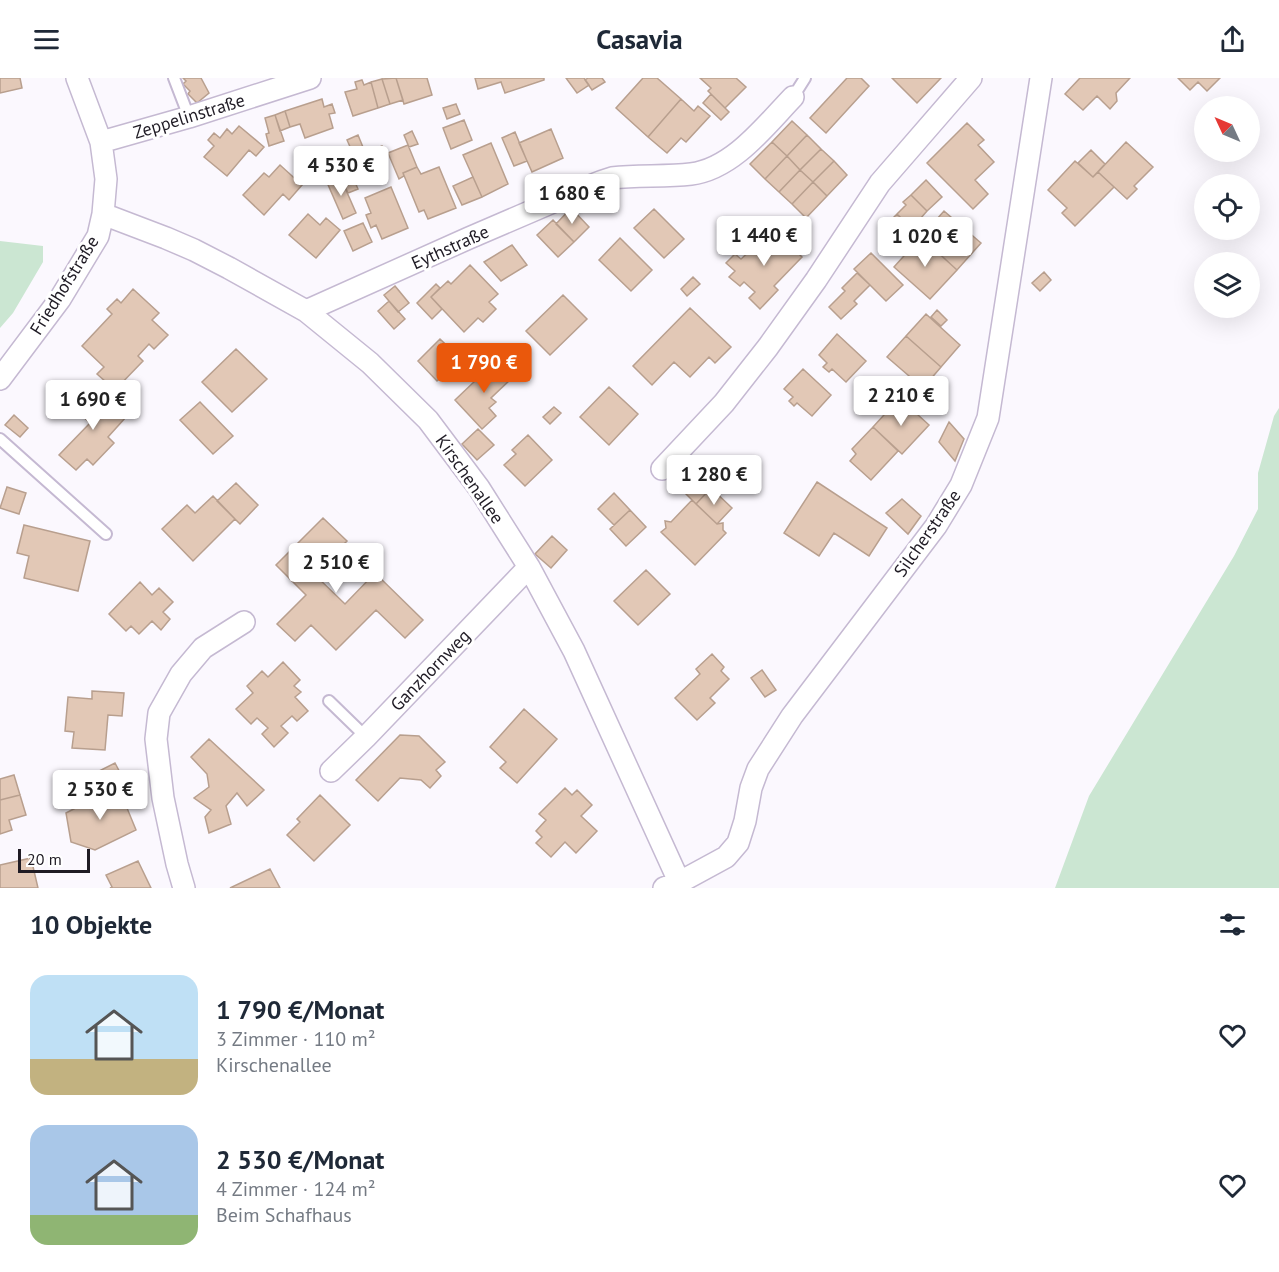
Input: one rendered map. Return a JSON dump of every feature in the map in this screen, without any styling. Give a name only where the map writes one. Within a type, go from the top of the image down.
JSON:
[{"type":"street","name":"Friedhofstraße","points":[[0,379],[60,299],[96,241],[103,214],[106,179],[102,142],[77,78]]},
{"type":"street","name":"Zeppelinstraße","points":[[102,142],[310,78]]},
{"type":"street","points":[[662,469],[724,403],[816,280],[880,183],[971,78]]},
{"type":"street","name":"Silcherstraße","points":[[676,886],[726,858],[738,843],[751,788],[758,770],[792,716],[936,526],[961,485],[988,418],[1041,78]]},
{"type":"street","name":"Eythstraße","points":[[306,311],[611,178],[693,174],[713,169],[740,151],[794,97]]},
{"type":"street","name":"Kirschenallee","points":[[103,214],[194,250],[306,311],[370,363],[428,420],[479,488],[529,567],[574,651],[676,886]]},
{"type":"street","name":"Ganzhornweg","points":[[331,771],[529,567]]},
{"type":"street","points":[[184,888],[163,798],[156,740],[159,712],[181,674],[202,648],[244,621]]},
{"type":"lane","points":[[174,78],[189,117]]},
{"type":"lane","name":"Eythstraße","points":[[794,97],[805,78]]},
{"type":"lane","points":[[0,439],[106,534]]},
{"type":"lane","points":[[329,701],[366,737]]},
{"type":"green space","points":[[0,241],[43,246],[43,262],[13,313],[0,328]]},
{"type":"green space","points":[[1279,408],[1279,888],[1055,888],[1089,796],[1234,556],[1258,509],[1258,473],[1274,416]]},
{"type":"building","points":[[0,78],[20,78],[22,88],[0,93]]},
{"type":"building","points":[[183,78],[201,78],[209,93],[197,103],[188,94],[190,91],[183,84],[186,81]]},
{"type":"building","points":[[396,78],[427,78],[432,95],[404,104]]},
{"type":"building","points":[[396,78],[403,100],[390,104],[382,79]]},
{"type":"building","points":[[475,78],[544,78],[544,80],[505,93],[501,82],[478,89]]},
{"type":"building","points":[[566,78],[584,78],[589,85],[577,93]]},
{"type":"building","points":[[602,78],[605,82],[592,90],[585,80]]},
{"type":"building","points":[[643,78],[657,78],[681,99],[648,137],[616,108]]},
{"type":"building","points":[[700,78],[736,78],[746,87],[725,108],[708,91],[711,88]]},
{"type":"building","points":[[847,78],[861,78],[869,86],[826,133],[810,118]]},
{"type":"building","points":[[892,78],[941,78],[917,103]]},
{"type":"building","points":[[1080,78],[1130,78],[1116,93],[1117,101],[1110,109],[1097,96],[1083,110],[1065,94]]},
{"type":"building","points":[[1178,78],[1220,78],[1207,91],[1198,82],[1190,90]]},
{"type":"building","points":[[382,79],[390,104],[378,108],[371,82]]},
{"type":"building","points":[[362,80],[364,85],[371,82],[378,108],[353,116],[345,92],[357,89],[355,82]]},
{"type":"building","points":[[711,94],[729,112],[721,120],[703,103]]},
{"type":"building","points":[[322,99],[324,107],[332,104],[335,113],[329,114],[333,128],[305,138],[300,124],[290,127],[285,111]]},
{"type":"building","points":[[681,99],[694,111],[698,106],[710,116],[686,142],[681,138],[667,153],[648,137]]},
{"type":"building","points":[[456,104],[460,114],[447,119],[443,108]]},
{"type":"building","points":[[285,111],[290,127],[280,131],[275,115]]},
{"type":"building","points":[[275,115],[284,141],[269,146],[266,134],[269,133],[265,118]]},
{"type":"building","points":[[464,120],[472,140],[451,149],[443,128]]},
{"type":"building","points":[[792,121],[807,135],[787,156],[772,142]]},
{"type":"building","points":[[967,123],[984,140],[978,145],[994,162],[975,180],[988,194],[973,209],[927,163]]},
{"type":"building","points":[[239,126],[264,147],[256,156],[249,150],[227,176],[204,157],[214,146],[208,140],[214,133],[220,138],[227,129],[232,134]]},
{"type":"building","points":[[551,129],[563,158],[532,172],[519,143]]},
{"type":"building","points":[[412,131],[418,144],[409,147],[404,135]]},
{"type":"building","points":[[515,132],[527,161],[514,166],[502,138]]},
{"type":"building","points":[[358,135],[369,162],[359,167],[347,140]]},
{"type":"building","points":[[807,135],[821,149],[800,170],[787,156]]},
{"type":"building","points":[[772,142],[787,156],[765,179],[750,164]]},
{"type":"building","points":[[1126,142],[1153,167],[1134,186],[1137,189],[1127,199],[1098,172]]},
{"type":"building","points":[[491,143],[508,184],[482,197],[463,155]]},
{"type":"building","points":[[408,145],[417,167],[403,173],[404,176],[399,179],[388,153]]},
{"type":"building","points":[[382,146],[385,155],[369,162],[365,153]]},
{"type":"building","points":[[821,149],[834,161],[813,182],[800,170]]},
{"type":"building","points":[[1091,150],[1105,164],[1093,177],[1078,163]]},
{"type":"building","points":[[787,156],[800,170],[779,192],[765,179]]},
{"type":"building","points":[[344,157],[349,170],[326,180],[320,168]]},
{"type":"building","points":[[303,160],[310,166],[304,173],[297,167]]},
{"type":"building","points":[[834,161],[847,175],[827,196],[813,182]]},
{"type":"building","points":[[1075,161],[1093,177],[1098,172],[1114,187],[1075,226],[1062,213],[1067,208],[1048,190]]},
{"type":"building","points":[[280,165],[302,185],[289,200],[283,194],[264,215],[243,195],[264,173],[269,177]]},
{"type":"building","points":[[417,167],[421,174],[439,167],[456,208],[428,219],[424,210],[419,212],[403,173]]},
{"type":"building","points":[[800,170],[813,182],[792,204],[779,192]]},
{"type":"building","points":[[339,174],[356,213],[343,219],[326,180]]},
{"type":"building","points":[[352,175],[358,189],[348,193],[342,180]]},
{"type":"building","points":[[473,177],[482,197],[462,205],[453,186]]},
{"type":"building","points":[[926,180],[942,197],[927,211],[911,195]]},
{"type":"building","points":[[813,182],[827,196],[806,218],[792,204]]},
{"type":"building","points":[[391,187],[408,228],[382,239],[376,225],[371,228],[366,215],[371,213],[365,198]]},
{"type":"building","points":[[911,195],[927,211],[920,219],[923,221],[913,230],[897,214],[906,205],[903,202]]},
{"type":"building","points":[[571,208],[589,227],[574,242],[556,224]]},
{"type":"building","points":[[654,209],[684,239],[664,258],[634,228]]},
{"type":"building","points":[[944,211],[981,243],[957,270],[921,237]]},
{"type":"building","points":[[308,214],[320,225],[326,218],[340,230],[316,258],[289,235]]},
{"type":"building","points":[[897,214],[913,230],[899,244],[883,228]]},
{"type":"building","points":[[553,220],[574,242],[558,257],[537,235]]},
{"type":"building","points":[[363,223],[372,242],[353,251],[344,231]]},
{"type":"building","points":[[771,227],[802,257],[774,286],[778,290],[760,309],[749,298],[755,292],[744,282],[740,286],[729,277],[735,271],[726,263],[735,254],[741,259],[751,250],[755,254],[762,247],[757,242]]},
{"type":"building","points":[[921,237],[957,270],[930,299],[894,267]]},
{"type":"building","points":[[620,238],[652,270],[631,291],[599,260]]},
{"type":"building","points":[[512,245],[527,265],[501,281],[484,262]]},
{"type":"building","points":[[871,253],[903,285],[886,301],[854,269]]},
{"type":"building","points":[[470,265],[498,294],[489,302],[496,309],[483,322],[478,318],[464,332],[431,297],[448,281],[451,284]]},
{"type":"building","points":[[1044,272],[1051,280],[1040,291],[1032,283]]},
{"type":"building","points":[[857,273],[870,285],[854,301],[857,304],[841,319],[829,307],[845,291],[842,288]]},
{"type":"building","points":[[693,277],[700,284],[687,296],[681,289]]},
{"type":"building","points":[[436,284],[440,288],[431,297],[442,309],[432,319],[417,303]]},
{"type":"building","points":[[395,286],[409,303],[398,312],[384,295]]},
{"type":"building","points":[[133,289],[159,313],[152,320],[168,335],[154,349],[149,344],[138,356],[143,361],[115,390],[97,374],[104,367],[82,346],[112,314],[107,309],[117,299],[121,303]]},
{"type":"building","points":[[563,295],[587,319],[550,355],[526,331]]},
{"type":"building","points":[[389,301],[405,319],[394,329],[378,311]]},
{"type":"building","points":[[690,308],[731,347],[715,363],[709,357],[690,377],[674,362],[652,385],[633,366]]},
{"type":"building","points":[[937,310],[947,320],[941,326],[931,317]]},
{"type":"building","points":[[926,314],[960,345],[941,367],[906,336]]},
{"type":"building","points":[[837,334],[866,361],[846,382],[832,369],[829,372],[823,367],[827,363],[819,355]]},
{"type":"building","points":[[906,336],[941,367],[923,388],[887,357]]},
{"type":"building","points":[[440,339],[460,358],[437,381],[418,361]]},
{"type":"building","points":[[236,349],[267,379],[232,412],[202,382]]},
{"type":"building","points":[[497,360],[513,377],[491,398],[496,402],[489,408],[496,416],[482,429],[455,400]]},
{"type":"building","points":[[803,369],[831,395],[812,416],[797,403],[794,406],[789,401],[793,397],[784,389]]},
{"type":"building","points":[[609,387],[638,414],[609,445],[580,417]]},
{"type":"building","points":[[95,388],[126,417],[108,437],[114,443],[93,465],[87,459],[76,470],[59,455],[90,423],[75,409]]},
{"type":"building","points":[[200,402],[233,436],[213,454],[180,420]]},
{"type":"building","points":[[905,403],[929,425],[902,454],[873,427],[894,404],[899,409]]},
{"type":"building","points":[[554,407],[561,413],[550,424],[543,417]]},
{"type":"building","points":[[14,415],[28,428],[20,437],[5,425]]},
{"type":"building","points":[[949,422],[964,439],[955,461],[939,442]]},
{"type":"building","points":[[873,427],[898,451],[871,480],[850,461],[856,454],[852,449]]},
{"type":"building","points":[[478,429],[494,445],[477,460],[462,444]]},
{"type":"building","points":[[528,435],[552,460],[525,486],[504,465],[516,454],[512,450]]},
{"type":"building","points":[[713,457],[734,477],[717,495],[696,474]]},
{"type":"building","points":[[696,474],[711,488],[696,504],[681,489]]},
{"type":"building","points":[[817,482],[887,528],[869,556],[834,533],[819,556],[784,533]]},
{"type":"building","points":[[236,483],[258,505],[240,524],[217,501]]},
{"type":"building","points":[[7,487],[26,493],[19,514],[0,508]]},
{"type":"building","points":[[711,488],[732,508],[717,524],[696,504]]},
{"type":"building","points":[[614,493],[630,510],[614,525],[598,509]]},
{"type":"building","points":[[213,496],[235,519],[193,561],[162,529],[187,505],[195,513]]},
{"type":"building","points":[[902,499],[921,516],[908,534],[886,513]]},
{"type":"building","points":[[692,500],[717,524],[723,523],[723,530],[726,533],[695,565],[661,532],[666,528],[665,521],[671,522]]},
{"type":"building","points":[[630,510],[646,527],[626,546],[610,529]]},
{"type":"building","points":[[323,518],[347,541],[314,574],[345,604],[375,573],[423,620],[405,638],[376,610],[336,650],[311,625],[295,641],[277,624],[306,595],[276,565]]},
{"type":"building","points":[[24,525],[90,541],[78,591],[24,578],[29,556],[17,553]]},
{"type":"building","points":[[552,536],[567,550],[551,568],[535,554]]},
{"type":"building","points":[[646,570],[670,594],[638,625],[614,601]]},
{"type":"building","points":[[140,582],[152,595],[159,588],[173,602],[163,612],[170,619],[161,630],[152,621],[139,634],[131,626],[126,631],[109,614]]},
{"type":"building","points":[[712,654],[724,667],[721,671],[729,679],[710,698],[715,703],[697,720],[675,698],[700,674],[696,669]]},
{"type":"building","points":[[283,662],[300,680],[294,686],[301,692],[295,697],[308,711],[297,721],[292,716],[281,726],[288,733],[274,747],[262,734],[268,728],[257,718],[251,724],[236,709],[253,693],[247,686],[262,671],[268,677]]},
{"type":"building","points":[[762,670],[776,690],[765,697],[751,678]]},
{"type":"building","points":[[92,691],[124,693],[122,716],[108,715],[105,750],[72,748],[74,732],[65,731],[68,697],[92,699]]},
{"type":"building","points":[[524,709],[557,739],[517,783],[500,768],[506,762],[490,747]]},
{"type":"building","points":[[400,735],[419,736],[445,762],[436,770],[441,776],[430,788],[421,780],[400,778],[378,801],[356,780]]},
{"type":"building","points":[[209,739],[264,790],[247,806],[237,793],[226,806],[231,824],[209,833],[205,817],[211,810],[194,798],[209,787],[207,774],[191,757]]},
{"type":"building","points":[[115,763],[125,782],[101,795],[91,775]]},
{"type":"building","points":[[14,775],[20,795],[0,800],[0,779]]},
{"type":"building","points":[[114,788],[127,808],[136,830],[95,850],[71,842],[66,813]]},
{"type":"building","points":[[565,788],[572,795],[577,790],[592,805],[581,816],[597,831],[576,853],[565,842],[551,857],[536,843],[542,837],[536,831],[546,820],[539,814]]},
{"type":"building","points":[[20,795],[26,815],[9,820],[12,830],[0,834],[0,800]]},
{"type":"building","points":[[320,795],[350,825],[314,861],[287,835],[300,822],[297,819]]},
{"type":"building","points":[[31,858],[38,888],[0,888],[0,865]]},
{"type":"building","points":[[138,861],[151,888],[110,888],[112,887],[106,875]]},
{"type":"building","points":[[270,869],[280,888],[230,888]]}]
